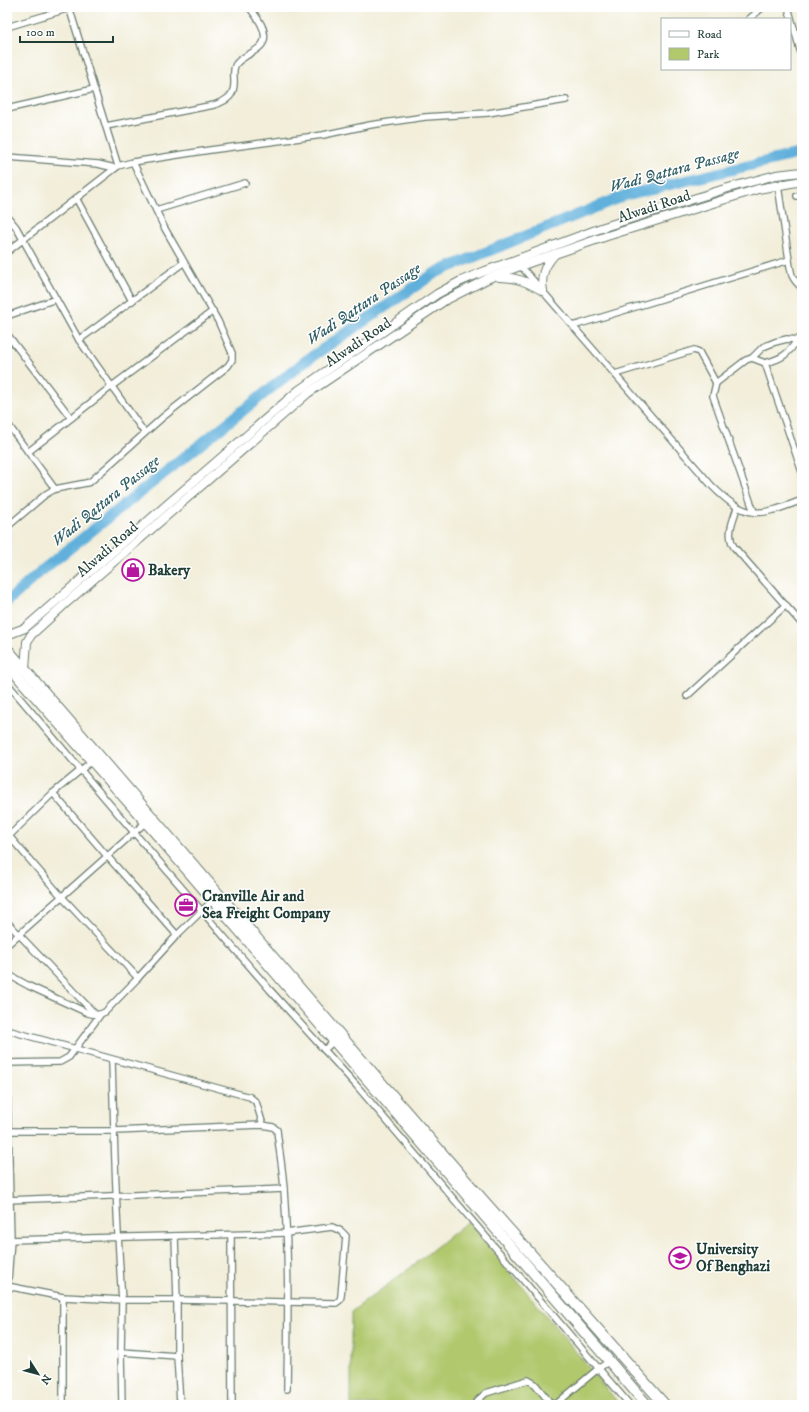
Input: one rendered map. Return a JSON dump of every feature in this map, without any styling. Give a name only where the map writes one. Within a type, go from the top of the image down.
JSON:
[{"type":"highway","points":[[7,649],[465,1180],[664,1405]]},
{"type":"highway","points":[[7,662],[20,679],[93,760],[647,1405]]},
{"type":"main road","name":"Alwadi Road","points":[[31,635],[167,516],[218,466],[290,403],[313,379],[438,294],[461,281],[514,259],[604,227],[728,188],[769,177],[802,172]]},
{"type":"main road","name":"Alwadi Road","points":[[290,403],[444,301],[489,278],[607,236],[732,196],[802,181]]},
{"type":"main road","points":[[543,291],[541,282],[542,275],[545,267],[555,254]]},
{"type":"main road","points":[[489,278],[516,278],[532,284],[543,291]]},
{"type":"main road","name":"Alwadi Road","points":[[7,633],[12,633],[25,628],[162,508],[218,466]]},
{"type":"main road","points":[[162,508],[167,516]]},
{"type":"main road","points":[[25,628],[31,635],[27,642],[25,669]]},
{"type":"street","points":[[106,126],[214,104],[228,98],[234,87],[234,71],[236,65],[241,59],[260,47],[263,43],[263,30],[258,19],[249,7]]},
{"type":"street","points":[[750,18],[764,7]]},
{"type":"street","points":[[788,7],[802,57]]},
{"type":"street","points":[[7,27],[69,8],[106,126],[116,167]]},
{"type":"street","points":[[7,109],[94,89]]},
{"type":"street","points":[[7,252],[116,167],[133,162],[324,135],[370,125],[425,117],[488,113],[566,100]]},
{"type":"street","points":[[7,157],[98,164],[116,167]]},
{"type":"street","points":[[7,527],[55,488],[90,482],[144,432],[231,363],[233,357],[232,353],[213,311],[183,263],[133,162]]},
{"type":"street","points":[[156,210],[244,183]]},
{"type":"street","points":[[778,185],[790,273],[792,278],[802,288]]},
{"type":"street","points":[[76,198],[132,302]]},
{"type":"street","points":[[7,216],[16,227],[79,340],[144,432]]},
{"type":"street","points":[[514,259],[712,486],[725,498],[737,508],[754,512],[770,512],[802,500]]},
{"type":"street","points":[[573,326],[789,260]]},
{"type":"street","points":[[79,340],[183,263]]},
{"type":"street","points":[[7,316],[56,299]]},
{"type":"street","points":[[28,452],[112,386],[213,311]]},
{"type":"street","points":[[7,334],[71,418]]},
{"type":"street","points":[[754,512],[713,396],[716,383],[746,360],[752,358],[763,347],[774,342],[787,339],[800,340]]},
{"type":"street","points":[[752,358],[765,363],[778,360],[800,340]]},
{"type":"street","points":[[615,374],[694,350],[699,352],[716,383]]},
{"type":"street","points":[[765,363],[802,472]]},
{"type":"street","points":[[7,423],[55,488]]},
{"type":"street","points":[[737,508],[730,533],[730,541],[802,624]]},
{"type":"street","points":[[687,696],[786,606]]},
{"type":"street","points":[[20,679],[8,685],[80,771],[324,1050],[630,1405]]},
{"type":"street","points":[[93,760],[53,794],[8,837],[138,978]]},
{"type":"street","points":[[53,794],[177,935]]},
{"type":"street","points":[[7,945],[146,822]]},
{"type":"street","points":[[7,1063],[60,1062],[69,1056],[75,1050],[98,1015],[105,1012],[212,900]]},
{"type":"street","points":[[7,922],[98,1015]]},
{"type":"street","points":[[7,974],[29,986],[98,1015]]},
{"type":"street","points":[[7,1030],[75,1050],[250,1097],[256,1102],[263,1125]]},
{"type":"street","points":[[324,1050],[334,1042]]},
{"type":"street","points":[[112,1060],[117,1238],[122,1300],[122,1405]]},
{"type":"street","points":[[7,1081],[9,1200],[7,1295]]},
{"type":"street","points":[[8,1131],[114,1131],[263,1125],[273,1127],[277,1130],[284,1189],[286,1234],[288,1302],[287,1389]]},
{"type":"street","points":[[9,1200],[284,1189]]},
{"type":"street","points":[[7,1286],[63,1297],[122,1300],[336,1303],[340,1300],[341,1296],[346,1236],[341,1231],[332,1227],[286,1234],[9,1240]]},
{"type":"street","points":[[231,1235],[232,1403]]},
{"type":"street","points":[[175,1236],[179,1405]]},
{"type":"street","points":[[63,1297],[63,1405]]},
{"type":"street","points":[[121,1352],[177,1356]]},
{"type":"street","points":[[555,1405],[599,1368],[610,1361]]},
{"type":"street","points":[[475,1405],[486,1393],[528,1380],[535,1384],[552,1405]]},
{"type":"green space","points":[[468,1221],[620,1405],[351,1405],[351,1312],[410,1268]]},
{"type":"waterway","name":"Wadi Qattara Passage","points":[[7,602],[40,572],[304,362],[435,273],[626,195],[802,153]]},
{"type":"place","name":"Bakery","points":[[133,570]]},
{"type":"place","name":"Cranville Air and Sea Freight Company","points":[[186,905]]},
{"type":"place","name":"University Of Benghazi","points":[[680,1258]]}]
